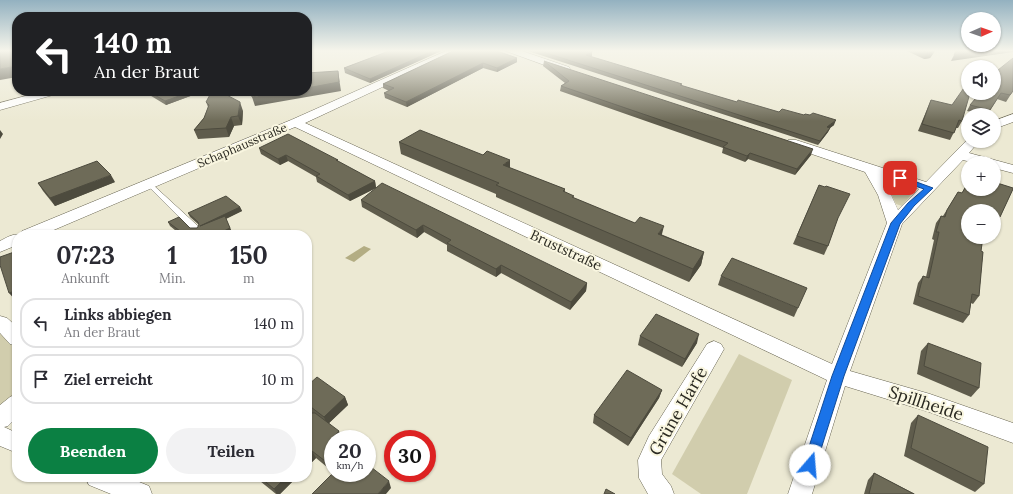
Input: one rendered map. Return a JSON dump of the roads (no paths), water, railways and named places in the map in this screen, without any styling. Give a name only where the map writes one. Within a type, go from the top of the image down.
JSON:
[{"type":"street","name":"Schaphausstraße","points":[[40,230],[295,123],[403,74]]},
{"type":"street","points":[[0,107],[41,96]]},
{"type":"street","points":[[0,117],[32,99]]},
{"type":"street","points":[[1001,122],[1013,118]]},
{"type":"street","name":"Bruststraße","points":[[295,123],[838,376]]},
{"type":"street","points":[[780,139],[929,188]]},
{"type":"street","points":[[800,494],[838,376],[896,223],[911,205],[967,148]]},
{"type":"street","points":[[1001,166],[1013,169]]},
{"type":"street","points":[[870,168],[883,188],[896,223]]},
{"type":"street","points":[[0,247],[12,242]]},
{"type":"street","points":[[0,323],[12,334]]},
{"type":"street","name":"Grüne Harfe","points":[[662,494],[651,478],[649,460],[657,443],[714,350]]},
{"type":"street","name":"Spillheide","points":[[838,376],[930,403],[1013,433]]},
{"type":"street","points":[[0,419],[12,408]]},
{"type":"street","points":[[0,436],[12,441]]},
{"type":"street","points":[[110,482],[140,494]]},
{"type":"lane","points":[[149,184],[196,229]]}]
